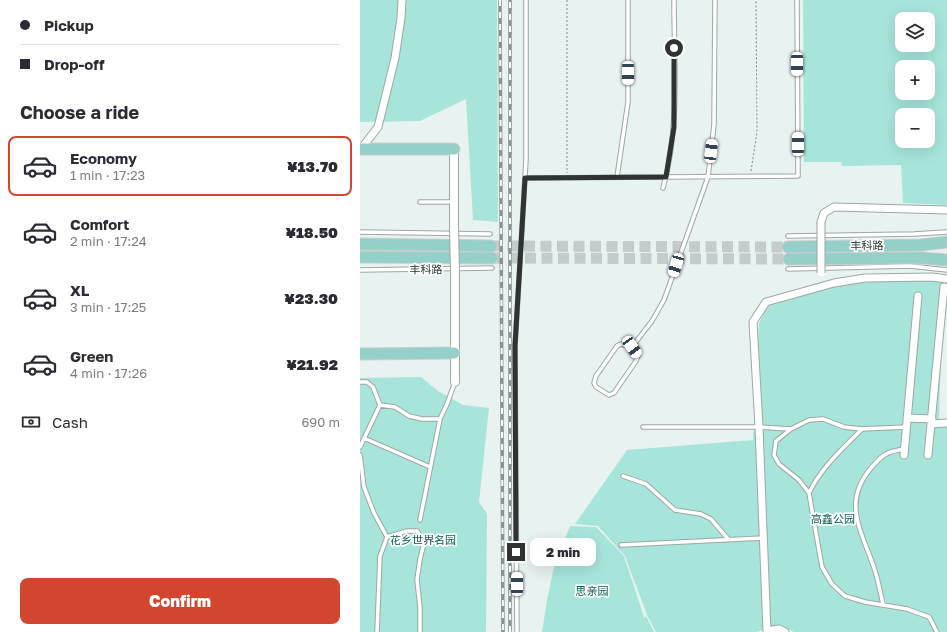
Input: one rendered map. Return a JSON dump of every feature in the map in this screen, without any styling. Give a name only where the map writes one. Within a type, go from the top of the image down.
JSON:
[{"type":"main road","points":[[361,149],[454,149]]},
{"type":"main road","name":"丰科路","points":[[788,241],[921,245],[947,242]]},
{"type":"main road","points":[[360,244],[491,246]]},
{"type":"main road","name":"丰科路","points":[[360,257],[492,263]]},
{"type":"main road","name":"丰科路","points":[[788,264],[923,258],[947,260]]},
{"type":"main road","points":[[360,354],[454,353]]},
{"type":"street","points":[[361,149],[378,127],[395,58],[402,0]]},
{"type":"street","points":[[454,149],[455,382]]},
{"type":"street","points":[[821,286],[821,222],[824,213],[834,208],[947,210]]},
{"type":"street","points":[[785,632],[779,629],[767,631],[759,427],[753,322],[766,302],[834,283],[865,278],[932,277],[947,279]]},
{"type":"street","points":[[928,455],[944,287]]},
{"type":"street","points":[[904,452],[918,296]]},
{"type":"street","points":[[907,418],[947,423]]},
{"type":"lane","points":[[517,632],[515,346],[525,178],[526,0]]},
{"type":"lane","points":[[617,177],[628,102],[628,0]]},
{"type":"lane","points":[[663,188],[674,127],[674,0]]},
{"type":"lane","points":[[632,347],[652,321],[669,289],[680,252],[708,177],[714,125],[715,0]]},
{"type":"lane","points":[[525,178],[798,176],[797,0]]},
{"type":"lane","points":[[420,202],[454,202]]},
{"type":"lane","points":[[360,232],[490,234]]},
{"type":"lane","name":"丰科路","points":[[788,241],[947,232]]},
{"type":"lane","name":"丰科路","points":[[360,270],[492,263]]},
{"type":"lane","name":"丰科路","points":[[788,264],[910,266],[947,270]]},
{"type":"lane","points":[[621,344],[632,347],[638,356],[614,393],[609,395],[596,387],[594,383],[596,376],[617,346],[621,344]]},
{"type":"lane","points":[[360,382],[367,382],[373,387],[380,405],[360,447]]},
{"type":"lane","points":[[420,520],[440,419],[455,382]]},
{"type":"lane","points":[[380,405],[395,407],[408,416],[422,420],[440,419]]},
{"type":"lane","points":[[906,427],[862,429],[844,427],[823,419],[809,420],[791,429],[776,441],[774,455],[779,464],[799,480],[809,493],[822,567],[832,584],[846,596],[865,602],[907,608],[929,617],[937,632]]},
{"type":"lane","points":[[643,427],[759,427],[791,429]]},
{"type":"lane","points":[[809,493],[814,483],[833,459],[862,429]]},
{"type":"lane","points":[[364,438],[430,468]]},
{"type":"lane","points":[[883,604],[874,567],[857,523],[855,500],[864,476],[876,462],[888,452],[904,452]]},
{"type":"lane","points":[[360,455],[362,487],[387,537],[380,556],[377,632]]},
{"type":"lane","points":[[623,476],[646,484],[675,510],[701,514],[710,519],[728,540]]},
{"type":"lane","points":[[387,537],[407,531],[417,531],[424,543],[417,580],[420,607],[420,632]]},
{"type":"lane","points":[[621,545],[763,538]]},
{"type":"path","points":[[567,0],[567,178]]},
{"type":"path","points":[[750,176],[757,132],[756,0]]},
{"type":"green space","points":[[360,0],[497,0],[498,222],[473,220],[466,99],[420,121],[360,122]]},
{"type":"green space","points":[[803,0],[947,0],[947,205],[903,203],[901,165],[842,166],[841,162],[804,162]]},
{"type":"green space","name":"高鑫公园","points":[[922,279],[947,282],[941,347],[939,421],[947,420],[947,632],[794,632],[780,626],[756,632],[656,632],[647,615],[625,556],[598,526],[575,524],[627,450],[753,440],[759,324],[766,307],[841,284]]},
{"type":"green space","name":"花乡世界名园","points":[[421,377],[438,391],[463,405],[489,408],[479,502],[487,514],[486,632],[360,632],[360,378]]},
{"type":"green space","name":"思亲园","points":[[570,526],[596,527],[624,556],[644,617],[645,618],[646,616],[654,632],[542,632],[554,567]]},
{"type":"tunnel","points":[[491,246],[788,247]]},
{"type":"tunnel","points":[[492,258],[789,259]]},
{"type":"railway","points":[[500,0],[503,632]]},
{"type":"railway","points":[[510,0],[510,632]]},
{"type":"route","points":[[516,552],[515,346],[525,178],[666,177],[674,127],[674,48]]}]
